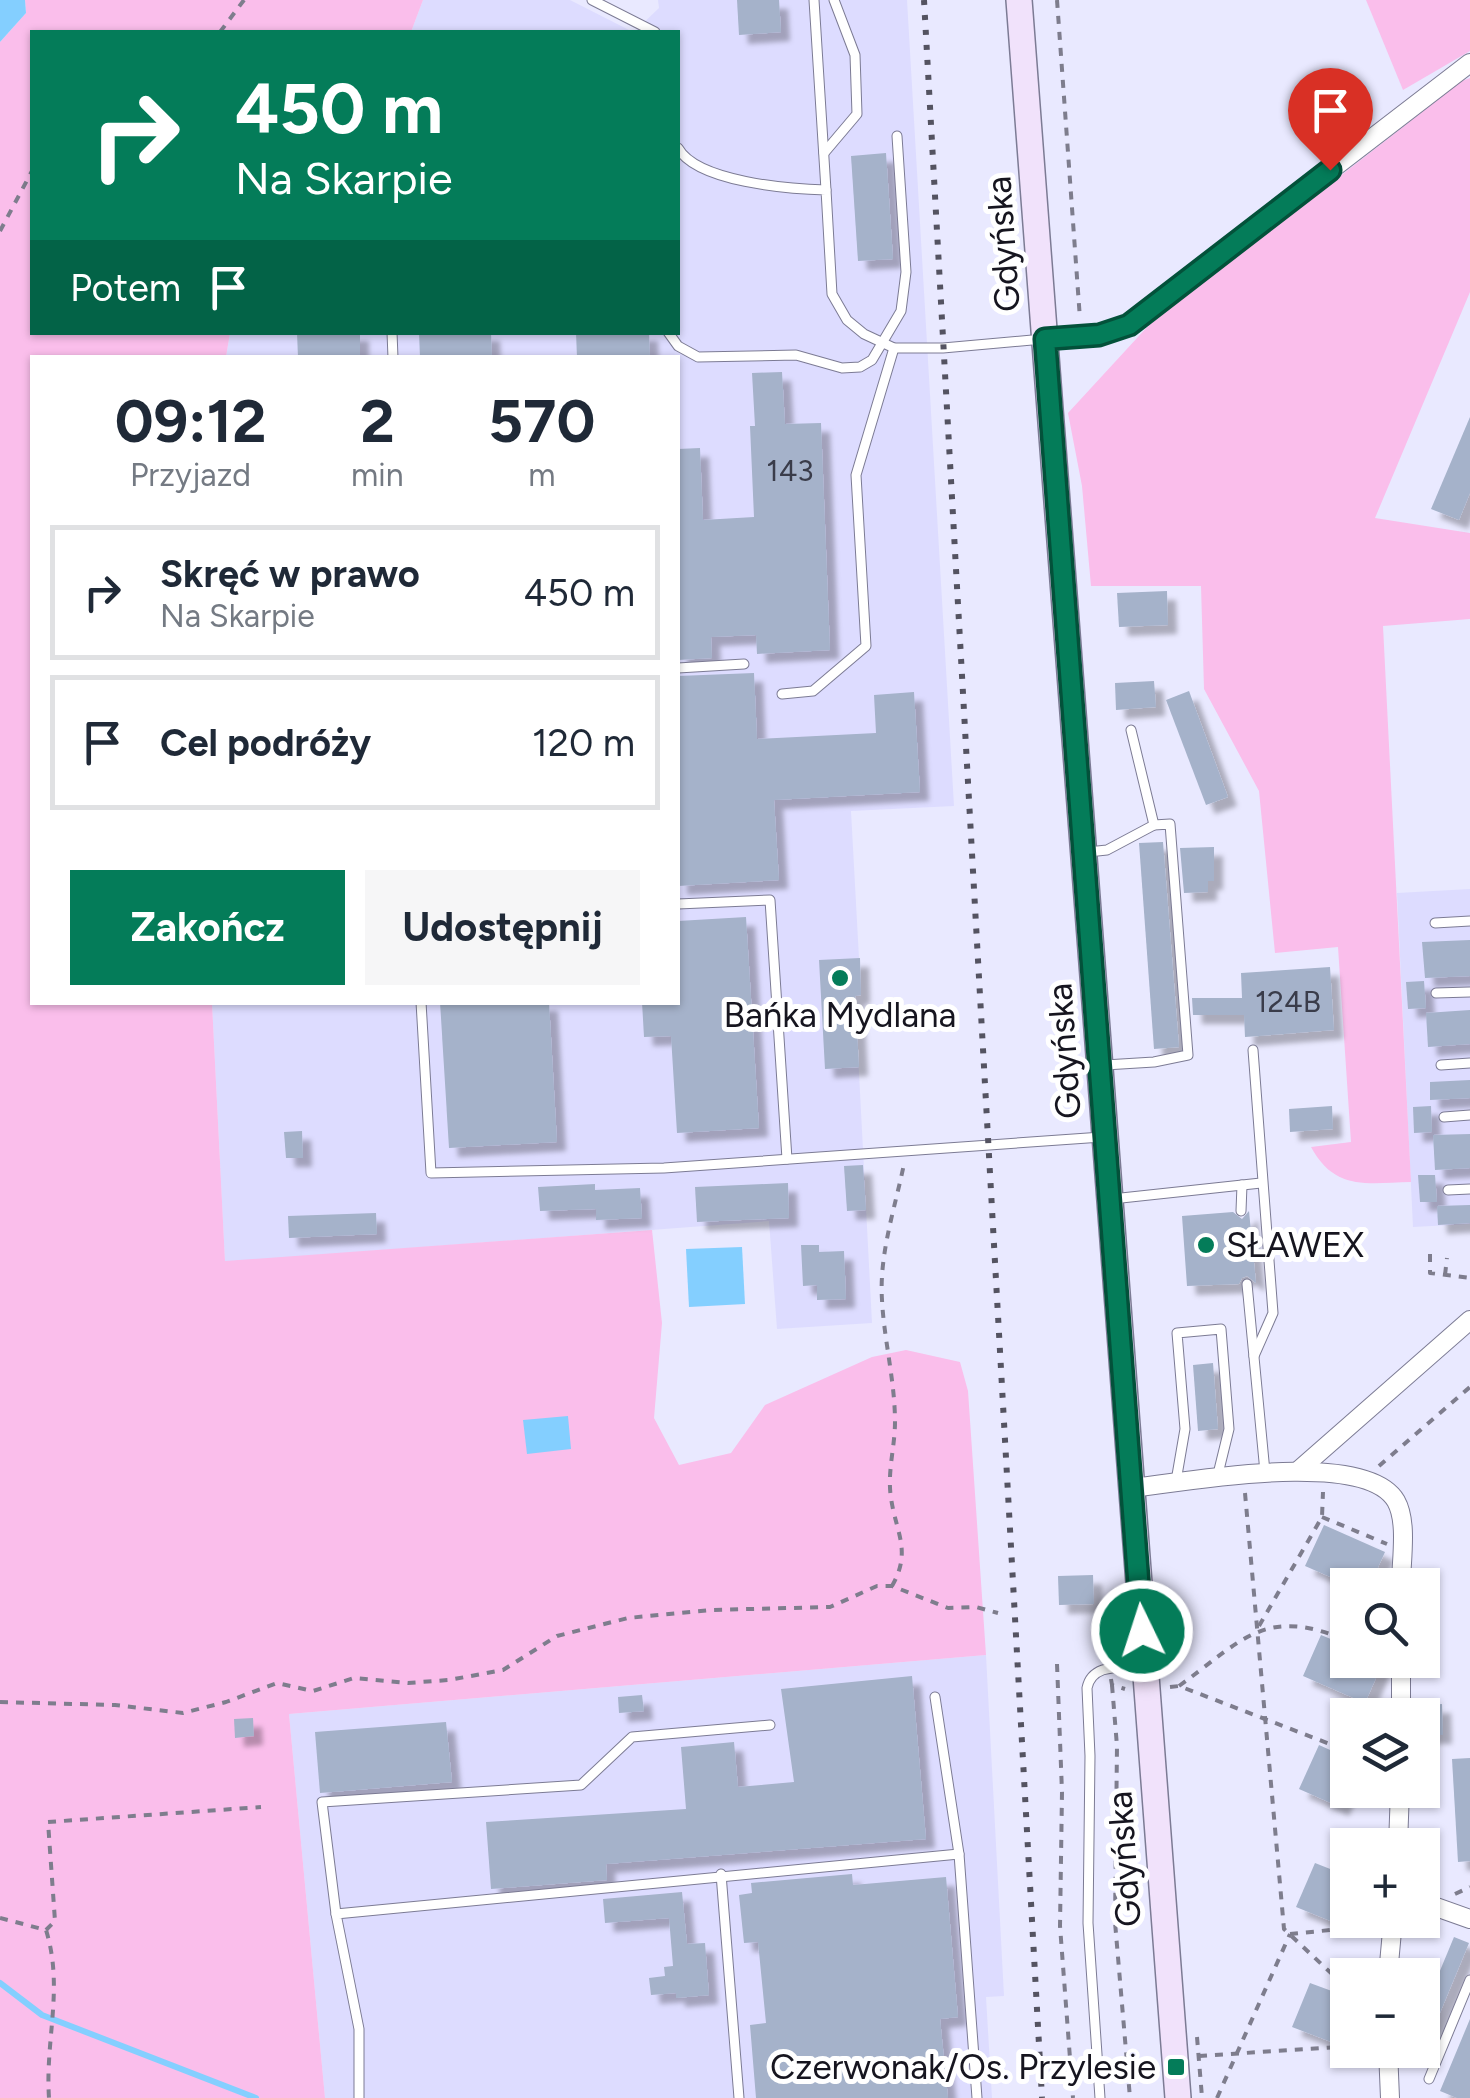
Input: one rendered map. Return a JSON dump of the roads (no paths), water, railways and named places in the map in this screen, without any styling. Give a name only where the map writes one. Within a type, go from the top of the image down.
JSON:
[{"type":"main road","name":"Gdyńska","points":[[1019,0],[1178,2098]]},
{"type":"street","points":[[1045,339],[1099,335],[1129,325],[1470,64]]},
{"type":"street","points":[[1298,1470],[1470,1320]]},
{"type":"street","points":[[1133,1488],[1298,1470],[1364,1480],[1384,1488],[1396,1501],[1400,1568]]},
{"type":"street","points":[[1440,1909],[1470,1920]]},
{"type":"street","points":[[1389,2068],[1390,2098]]},
{"type":"lane","points":[[592,0],[652,30]]},
{"type":"lane","points":[[814,0],[832,294],[847,320],[888,346],[944,348],[1045,339]]},
{"type":"lane","points":[[824,153],[856,114],[854,55],[834,0]]},
{"type":"lane","points":[[782,694],[813,692],[866,646],[856,474],[888,346],[901,311],[906,272],[898,136]]},
{"type":"lane","points":[[680,150],[695,166],[712,173],[826,190]]},
{"type":"lane","points":[[670,335],[678,346],[698,357],[796,356],[842,368],[860,367],[888,346]]},
{"type":"lane","points":[[680,668],[744,664]]},
{"type":"lane","points":[[1131,730],[1154,826]]},
{"type":"lane","points":[[1085,852],[1107,850],[1154,826],[1170,824],[1188,1055],[1154,1062],[1101,1065]]},
{"type":"lane","points":[[680,904],[770,900],[787,1159]]},
{"type":"lane","points":[[1434,922],[1470,921]]},
{"type":"lane","points":[[1436,994],[1470,992]]},
{"type":"lane","points":[[422,1005],[431,1173],[664,1168],[1105,1137]]},
{"type":"lane","points":[[1253,1050],[1273,1313],[1254,1356]]},
{"type":"lane","points":[[1441,1065],[1470,1063]]},
{"type":"lane","points":[[1444,1117],[1470,1115]]},
{"type":"lane","points":[[1109,1199],[1262,1183]]},
{"type":"lane","points":[[1241,1211],[1242,1185]]},
{"type":"lane","points":[[1448,1190],[1470,1189]]},
{"type":"lane","points":[[1247,1284],[1265,1472]]},
{"type":"lane","points":[[1176,1483],[1185,1429],[1177,1333],[1221,1329],[1229,1429],[1217,1478]]},
{"type":"lane","points":[[1100,2098],[1088,1923],[1087,1688],[1095,1671],[1144,1666]]},
{"type":"lane","points":[[935,1697],[959,1854],[977,2098]]},
{"type":"lane","points":[[359,2098],[358,2029],[336,1914],[322,1802],[582,1785],[632,1737],[770,1726]]},
{"type":"lane","points":[[336,1914],[959,1854]]},
{"type":"lane","points":[[721,1874],[739,2098]]},
{"type":"lane","points":[[1429,2078],[1470,1980]]},
{"type":"water","points":[[0,0],[25,0],[26,13],[0,42]]},
{"type":"water","points":[[742,1247],[745,1304],[689,1307],[686,1249]]},
{"type":"water","points":[[568,1416],[571,1449],[527,1454],[523,1420]]},
{"type":"waterway","points":[[0,1983],[42,2015],[256,2098]]},
{"type":"railway","points":[[924,0],[1042,2098]]},
{"type":"place","name":"Bańka Mydlana","points":[[840,978]]},
{"type":"place","name":"SŁAWEX","points":[[1206,1245]]},
{"type":"place","name":"Czerwonak/Os. Przylesie","points":[[1176,2067]]}]
